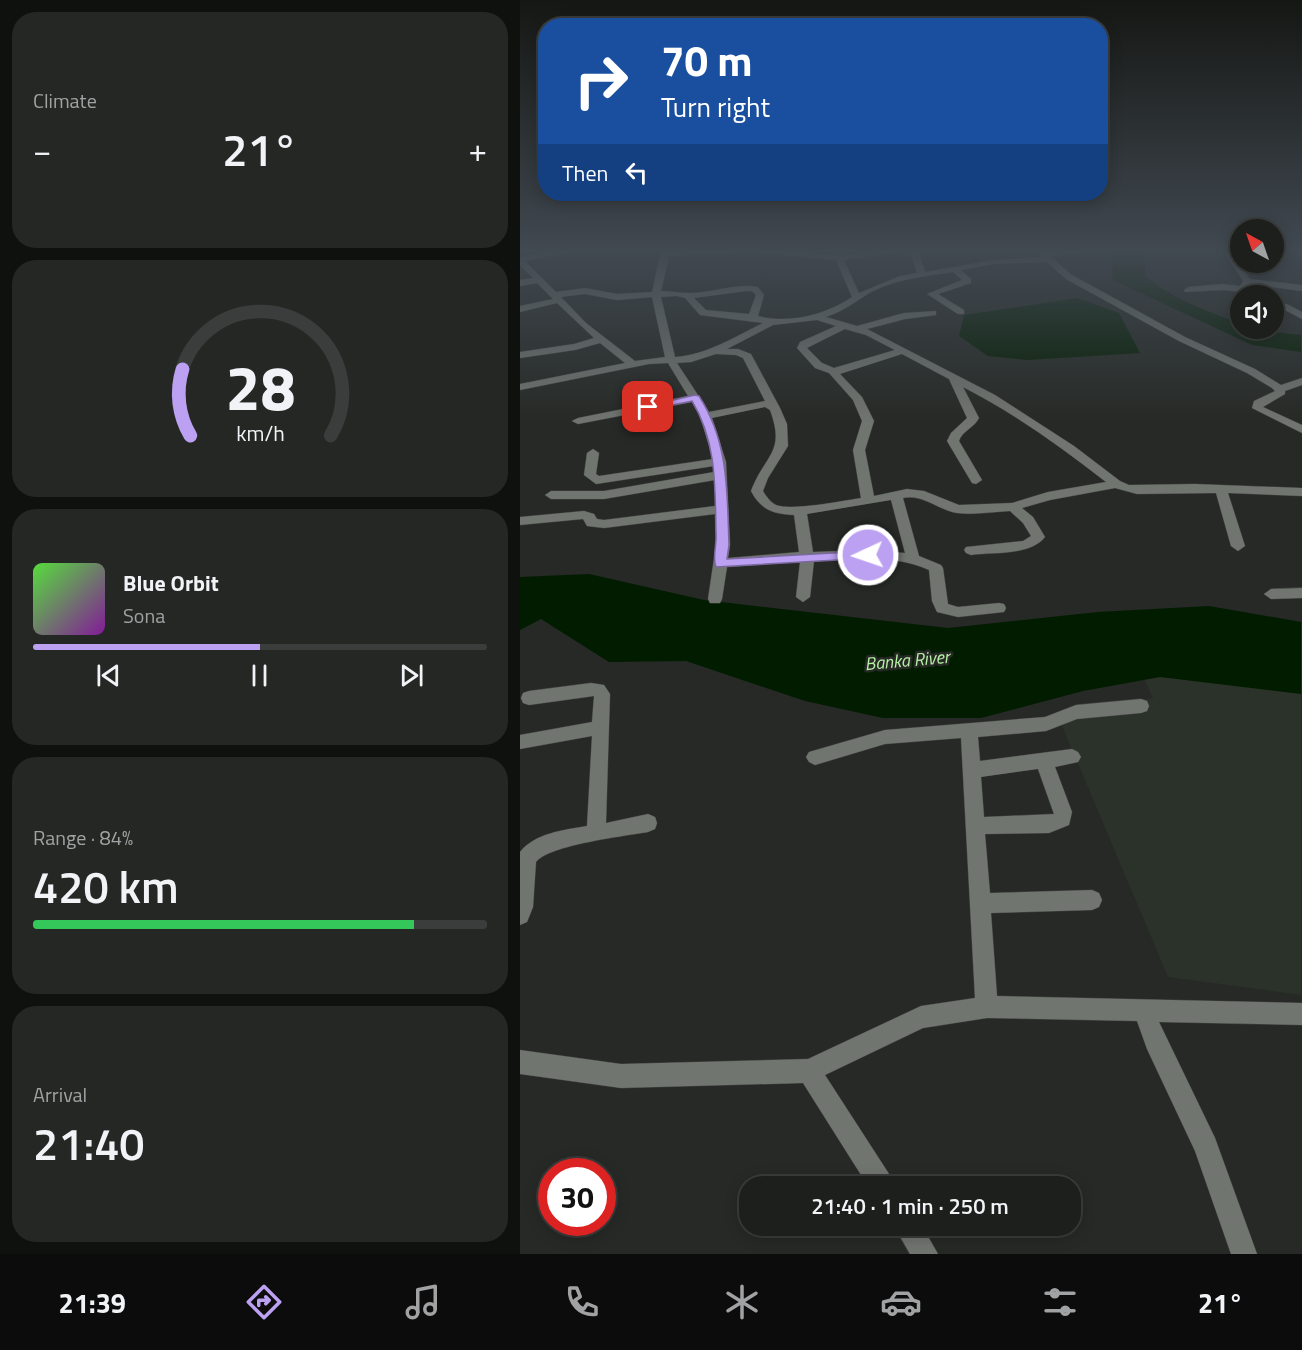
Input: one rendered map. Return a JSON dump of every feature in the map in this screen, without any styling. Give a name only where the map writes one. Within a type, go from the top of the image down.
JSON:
[{"type":"street","points":[[568,309],[583,325],[633,364]]},
{"type":"street","points":[[659,309],[670,359],[706,416],[720,469],[723,545],[715,599]]},
{"type":"street","points":[[699,309],[703,313],[771,322],[817,317],[842,309]]},
{"type":"street","points":[[752,318],[755,309]]},
{"type":"street","points":[[955,309],[961,312]]},
{"type":"street","points":[[1126,309],[1251,371],[1280,389]]},
{"type":"street","points":[[1289,309],[1302,316]]},
{"type":"street","points":[[858,329],[904,316],[933,314]]},
{"type":"street","points":[[817,317],[858,329],[954,378],[1033,423],[1116,484],[1137,490],[1297,491],[1302,507]]},
{"type":"street","points":[[520,387],[633,364],[691,358],[713,351],[771,322]]},
{"type":"street","points":[[846,325],[803,344],[802,348],[818,367],[833,372],[851,369],[903,351]]},
{"type":"street","points":[[520,355],[575,347],[603,339]]},
{"type":"street","points":[[713,351],[738,352],[747,356],[777,412],[784,437],[783,450],[760,481],[757,491],[762,501],[773,509],[800,509],[896,495],[920,494],[958,509],[1013,507],[1058,494],[1116,484]]},
{"type":"street","points":[[833,372],[858,399],[868,421],[859,450],[868,500]]},
{"type":"street","points":[[954,378],[973,418],[971,423],[955,435],[954,441],[976,480]]},
{"type":"street","points":[[1280,389],[1302,381]]},
{"type":"street","points":[[1280,389],[1281,392],[1277,396],[1258,403],[1257,408],[1302,430]]},
{"type":"street","points":[[578,422],[695,398]]},
{"type":"street","points":[[706,416],[759,405],[772,405]]},
{"type":"street","points":[[593,453],[590,475],[596,480],[720,469]]},
{"type":"street","points":[[551,495],[612,494],[720,469]]},
{"type":"street","points":[[1221,489],[1238,546]]},
{"type":"street","points":[[896,495],[913,559]]},
{"type":"street","points":[[971,550],[1032,542],[1038,537],[1036,531],[1013,507]]},
{"type":"street","points":[[520,521],[584,515],[589,517],[592,524],[604,524],[722,509]]},
{"type":"street","points":[[800,509],[807,559],[803,597]]},
{"type":"street","points":[[720,564],[868,555],[913,559],[930,562],[936,568],[939,601],[942,608],[958,612],[1000,608]]},
{"type":"street","points":[[1271,594],[1302,593]]},
{"type":"street","points":[[529,698],[591,689],[598,690],[603,700],[599,728],[596,833]]},
{"type":"street","points":[[815,757],[885,737],[1046,724],[1076,712],[1141,706]]},
{"type":"street","points":[[520,742],[599,728]]},
{"type":"street","points":[[969,731],[987,1007]]},
{"type":"street","points":[[972,770],[1072,757]]},
{"type":"street","points":[[975,826],[1049,824],[1062,819],[1063,813],[1044,761]]},
{"type":"street","points":[[520,915],[523,906],[527,859],[532,852],[551,842],[648,823]]},
{"type":"street","points":[[980,903],[1092,900]]},
{"type":"street","points":[[520,1062],[621,1076],[809,1071],[921,1017],[987,1007],[1302,1014]]},
{"type":"street","points":[[1144,1010],[1155,1041],[1206,1147],[1244,1254]]},
{"type":"street","points":[[809,1071],[876,1176]]},
{"type":"street","points":[[913,1236],[925,1254]]},
{"type":"shaded area","points":[[1218,667],[1301,683],[1301,995],[1168,977],[1057,714],[1153,698],[1144,679]]},
{"type":"water","points":[[1007,309],[1106,309],[1119,313],[1140,353],[1027,360],[988,356],[959,336],[964,315]]},
{"type":"water","points":[[1174,309],[1201,309],[1230,319],[1230,335]]},
{"type":"water","points":[[1284,333],[1301,335],[1301,352],[1252,345],[1239,339],[1284,339]]},
{"type":"water","name":"Banka River","points":[[589,574],[704,600],[948,628],[1098,612],[1209,606],[1301,622],[1301,694],[1160,677],[1083,691],[981,718],[883,718],[805,701],[686,661],[609,662],[541,619],[520,630],[520,577]]},
{"type":"route","points":[[648,407],[695,398],[706,416],[720,462],[723,545],[720,564],[868,555]]}]
